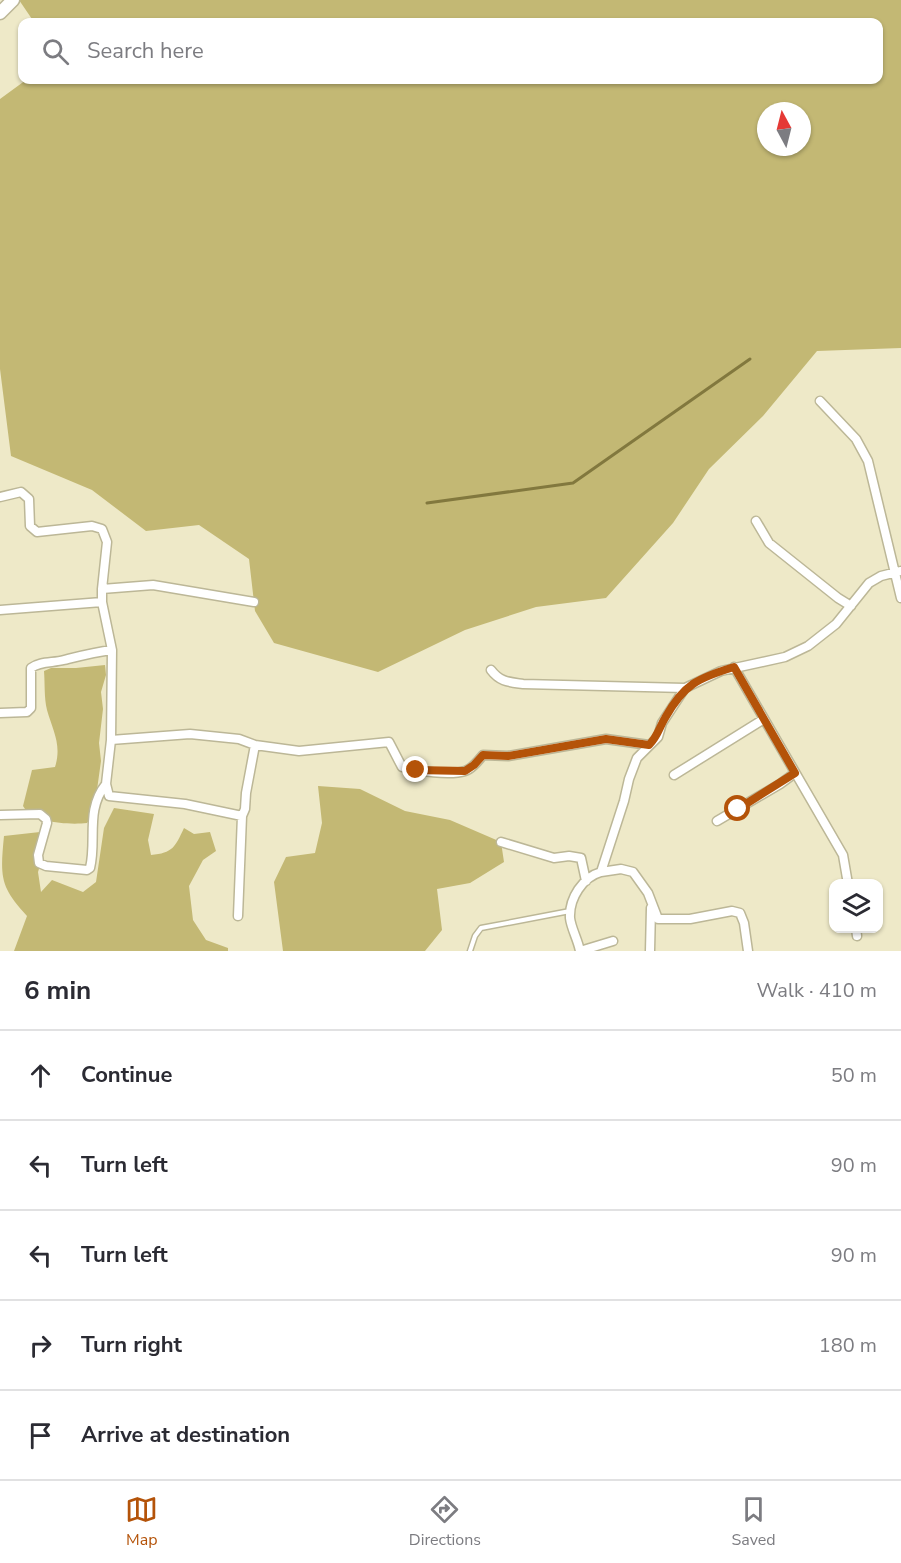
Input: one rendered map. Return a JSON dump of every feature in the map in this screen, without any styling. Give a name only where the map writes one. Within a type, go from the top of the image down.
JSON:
[{"type":"main road","points":[[0,13],[13,0]]},
{"type":"street","points":[[820,401],[856,439],[868,461],[898,571],[901,598]]},
{"type":"street","points":[[0,497],[21,492],[29,499],[30,526],[37,532],[92,526],[102,529],[107,542],[102,589],[102,602],[112,650],[111,740],[107,794],[112,798],[185,804],[242,816]]},
{"type":"street","points":[[756,521],[769,543],[851,606]]},
{"type":"street","points":[[491,670],[497,678],[503,681],[523,684],[685,688],[734,667],[785,657],[808,646],[836,624],[869,583],[898,571]]},
{"type":"street","points":[[102,589],[153,585],[254,602]]},
{"type":"street","points":[[0,610],[102,602]]},
{"type":"street","points":[[0,713],[27,712],[31,708],[31,668],[36,664],[112,650]]},
{"type":"street","points":[[734,667],[843,855],[847,879]]},
{"type":"street","points":[[601,872],[637,758],[658,737],[662,723],[685,688]]},
{"type":"street","points":[[674,775],[764,720]]},
{"type":"street","points":[[111,740],[190,734],[239,739],[255,745],[299,751],[389,742],[402,767],[435,772],[465,771],[483,755],[508,756],[606,739],[649,745]]},
{"type":"street","points":[[238,916],[242,816],[255,745]]},
{"type":"street","points":[[717,821],[795,773]]},
{"type":"street","points":[[0,815],[40,814],[47,823],[38,855],[39,863],[45,866],[87,870],[92,861],[91,834],[97,800],[106,784]]},
{"type":"street","points":[[501,842],[555,858],[569,855],[581,858],[586,881]]},
{"type":"street","points":[[613,941],[580,951],[570,919],[578,890],[591,875],[621,869],[633,872],[648,893],[658,919],[690,919],[732,911],[740,913],[744,923],[748,951]]},
{"type":"street","points":[[650,951],[651,902]]},
{"type":"lane","points":[[470,951],[475,936],[481,928],[571,911]]},
{"type":"shaded area","points":[[19,0],[901,0],[901,348],[817,351],[763,416],[709,469],[673,523],[606,598],[536,607],[465,630],[378,672],[274,643],[255,611],[249,559],[199,525],[146,531],[92,490],[11,456],[0,369],[0,99],[21,84],[883,84],[883,18],[31,18]]},
{"type":"shaded area","points":[[105,665],[106,675],[101,692],[103,709],[99,743],[101,761],[91,818],[87,823],[71,824],[52,822],[35,816],[23,806],[32,770],[55,767],[58,752],[46,705],[44,671],[51,668]]},
{"type":"shaded area","points":[[318,786],[360,789],[405,811],[450,820],[501,842],[504,862],[470,883],[437,889],[442,930],[425,951],[283,951],[274,882],[286,857],[315,853],[322,823]]},
{"type":"shaded area","points":[[114,808],[154,814],[148,840],[151,855],[169,851],[184,828],[194,834],[210,832],[216,851],[203,860],[189,886],[193,920],[206,940],[228,948],[228,951],[14,951],[27,916],[11,897],[4,880],[2,862],[4,836],[40,832],[43,856],[38,872],[41,892],[52,880],[83,892],[96,882],[104,828]]},
{"type":"waterway","points":[[427,503],[573,483],[750,359]]},
{"type":"route","points":[[416,770],[465,771],[483,755],[508,756],[606,739],[649,745],[658,737],[662,723],[685,688],[734,667],[795,773],[738,809]]}]
